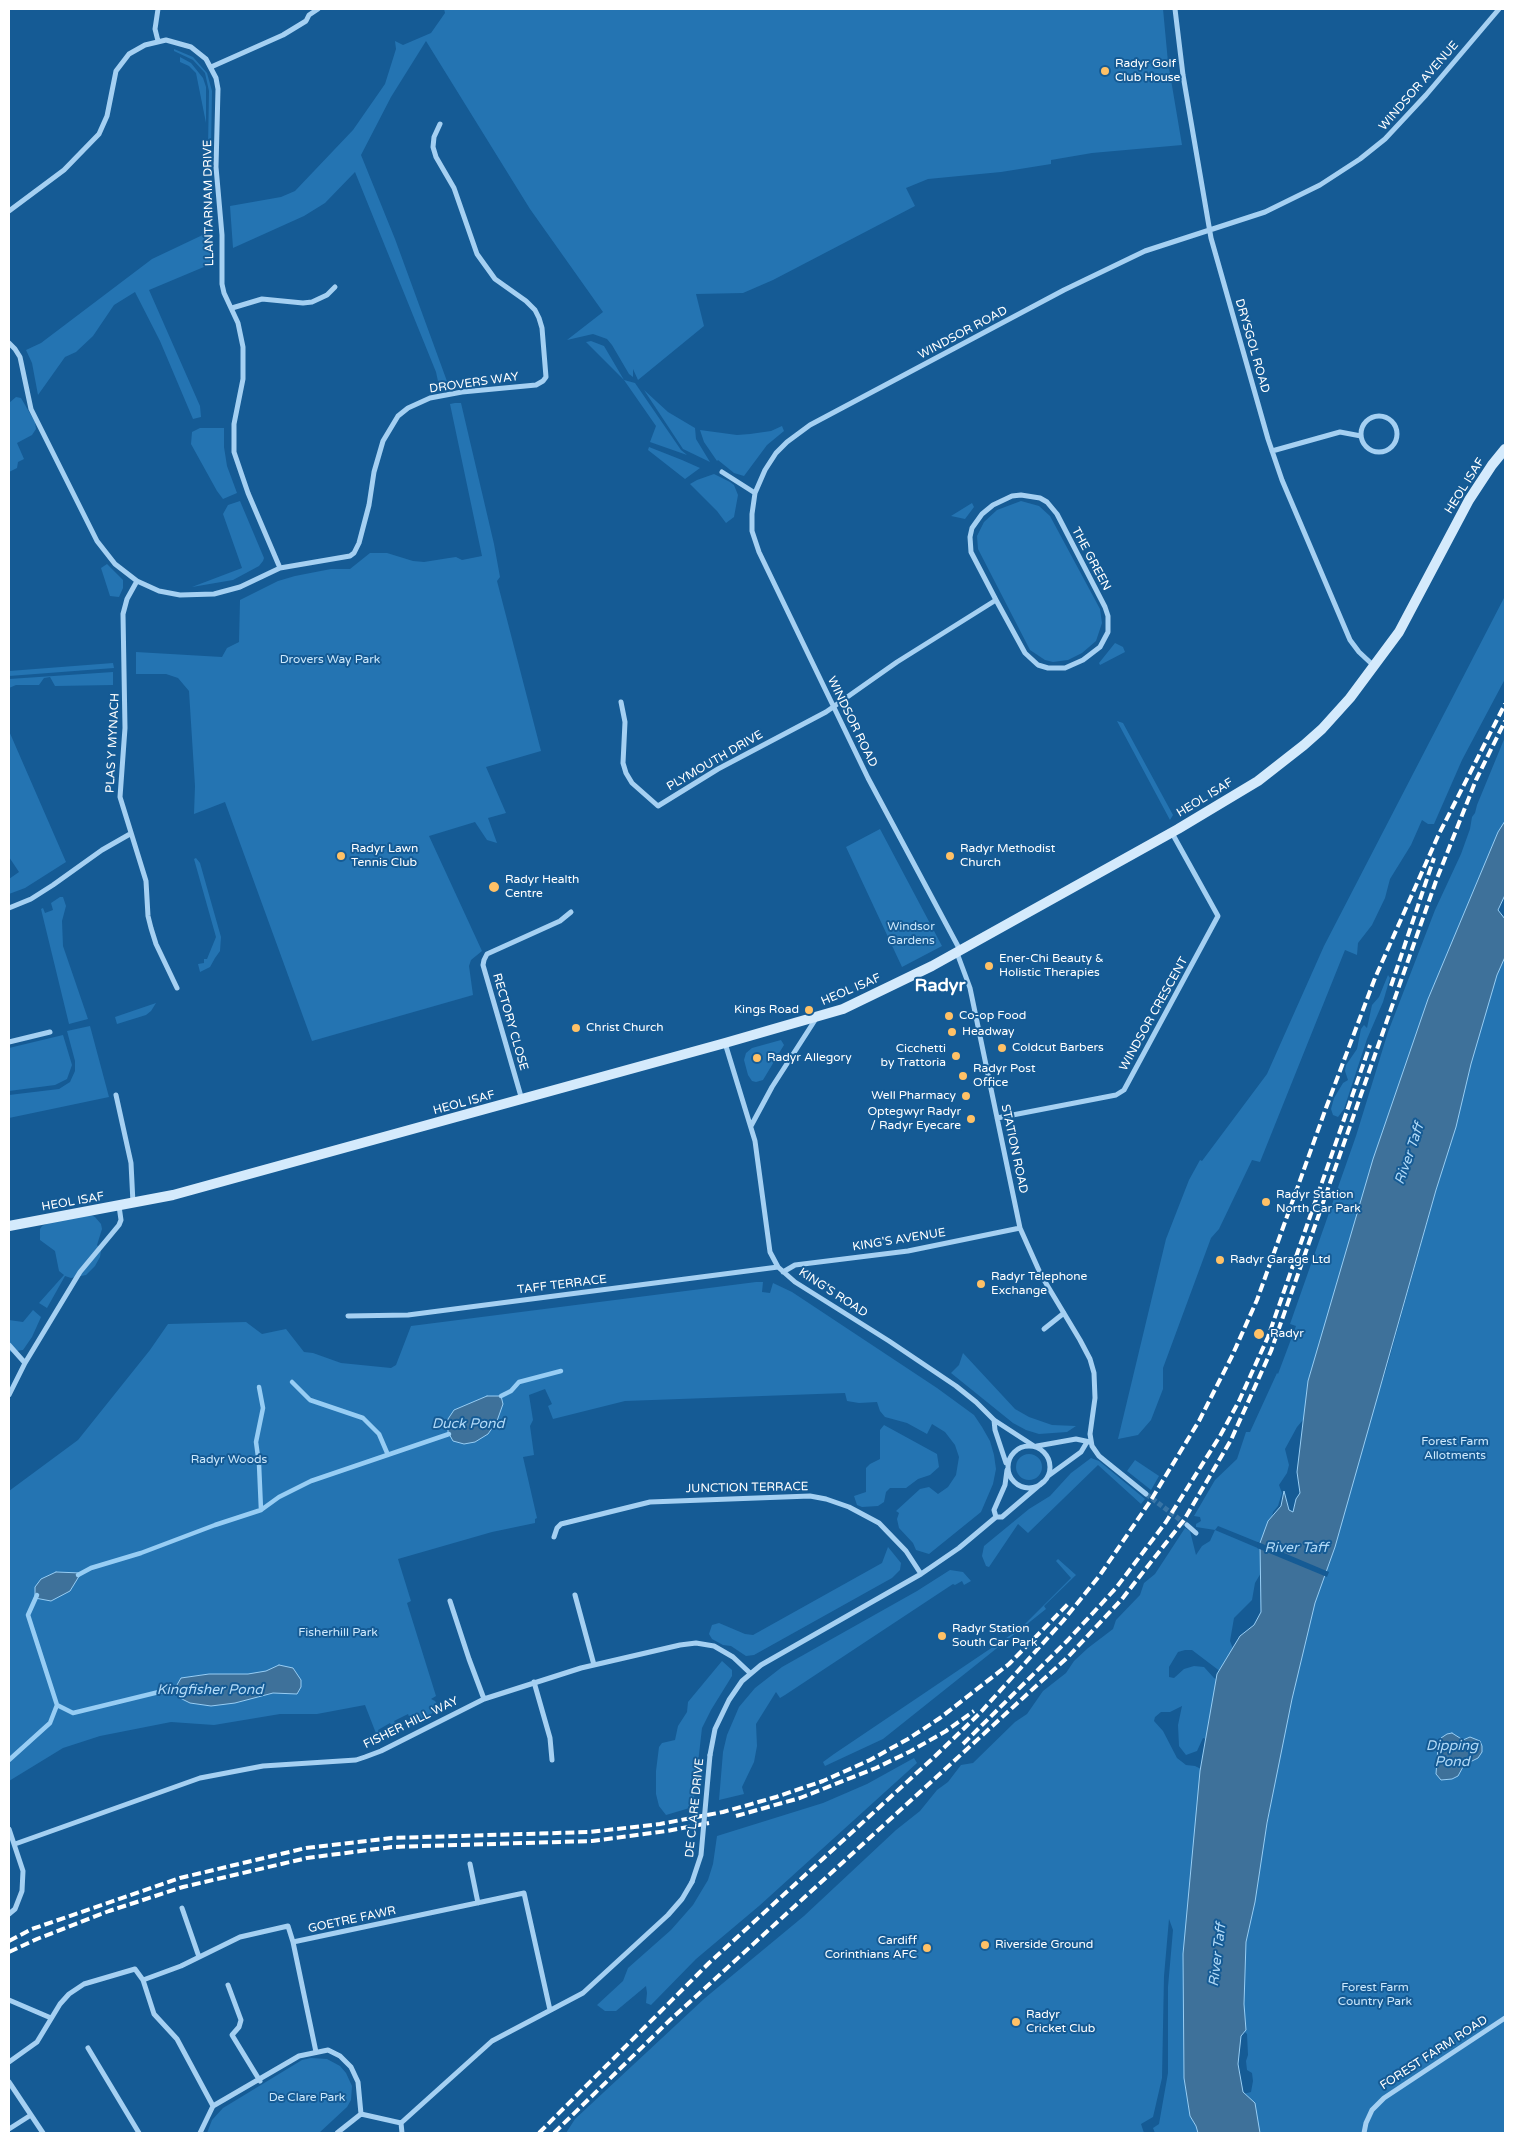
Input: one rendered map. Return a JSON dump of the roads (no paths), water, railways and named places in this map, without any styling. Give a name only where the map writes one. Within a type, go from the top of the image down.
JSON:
[{"type":"main road","name":"HEOL ISAF","points":[[9,1226],[134,1204],[173,1195],[818,1017],[872,996],[959,952],[1172,833],[1242,791],[1293,755],[1341,709],[1375,667],[1399,632],[1469,500],[1505,450]]},
{"type":"street","points":[[9,211],[64,170],[94,140],[104,126],[112,82],[122,62],[136,49],[158,41],[155,29],[158,9]]},
{"type":"street","points":[[211,67],[283,35],[306,21],[318,9]]},
{"type":"street","name":"DRYSGOL ROAD","points":[[1175,9],[1183,75],[1211,238],[1272,452],[1350,640],[1357,650],[1375,667]]},
{"type":"street","name":"WINDSOR AVENUE","points":[[1210,230],[1265,212],[1300,196],[1373,149],[1414,109],[1499,9]]},
{"type":"street","name":"LLANTARNAM DRIVE","points":[[158,41],[174,42],[199,52],[211,67],[218,89],[216,167],[222,240],[221,276],[224,293],[242,334],[244,362],[243,379],[234,424],[234,452],[248,493],[280,568]]},
{"type":"street","name":"DROVERS WAY","points":[[137,581],[159,591],[180,595],[214,594],[240,588],[280,568],[343,558],[354,553],[365,522],[374,472],[383,441],[393,422],[408,408],[419,402],[446,394],[536,385],[543,382],[546,376],[543,336],[539,318],[526,301],[495,279],[478,254],[454,188],[436,157],[433,146],[434,137],[440,124]]},
{"type":"street","name":"WINDSOR ROAD","points":[[959,952],[868,778],[759,552],[751,523],[755,493],[760,477],[776,453],[810,425],[1108,267],[1145,251],[1210,230]]},
{"type":"street","points":[[232,308],[262,299],[303,304],[327,295],[335,287]]},
{"type":"street","points":[[9,343],[16,349],[20,357],[31,409],[93,533],[115,564],[137,581]]},
{"type":"street","points":[[1272,452],[1340,432],[1361,436],[1368,448],[1379,452],[1393,445],[1396,433],[1395,427],[1387,418],[1374,417],[1364,424],[1361,436]]},
{"type":"street","points":[[722,472],[755,493]]},
{"type":"street","name":"THE GREEN","points":[[1021,495],[1040,498],[1047,502],[1057,514],[1105,607],[1108,616],[1108,632],[1100,647],[1083,660],[1066,668],[1048,668],[1038,665],[1025,653],[996,600],[971,552],[970,537],[972,528],[982,514],[993,505],[1012,496],[1021,495]]},
{"type":"street","name":"PLAS Y MYNACH","points":[[137,581],[127,599],[123,614],[125,728],[120,797],[146,881],[148,916],[151,928],[156,944],[177,988]]},
{"type":"street","points":[[834,707],[897,662],[996,600]]},
{"type":"street","name":"PLYMOUTH DRIVE","points":[[621,702],[625,722],[623,763],[626,773],[632,783],[658,806],[718,769],[834,707]]},
{"type":"street","name":"WINDSOR CRESCENT","points":[[997,1118],[1116,1095],[1124,1090],[1218,916],[1172,833]]},
{"type":"street","points":[[9,908],[45,890],[97,853],[130,834]]},
{"type":"street","name":"RECTORY CLOSE","points":[[522,1100],[483,965],[484,960],[487,954],[560,922],[571,912]]},
{"type":"street","name":"STATION ROAD","points":[[959,952],[970,988],[1020,1228],[1041,1275],[1090,1359],[1094,1373],[1095,1398],[1089,1442]]},
{"type":"street","points":[[751,1126],[772,1086],[818,1017]]},
{"type":"street","points":[[9,1042],[50,1032]]},
{"type":"street","name":"KING'S ROAD","points":[[725,1043],[751,1126],[758,1156],[770,1252],[778,1267],[795,1282],[956,1386],[994,1420],[1035,1446]]},
{"type":"street","points":[[116,1095],[131,1163],[134,1204]]},
{"type":"street","points":[[9,1394],[80,1272],[119,1225],[121,1220],[119,1206]]},
{"type":"street","name":"KING'S AVENUE","points":[[783,1272],[794,1265],[908,1251],[1020,1228]]},
{"type":"street","name":"TAFF TERRACE","points":[[348,1316],[408,1315],[778,1267]]},
{"type":"street","points":[[1044,1329],[1064,1313]]},
{"type":"street","points":[[9,1345],[25,1364]]},
{"type":"street","points":[[994,1420],[995,1430],[1012,1481],[1024,1488],[1037,1486],[1043,1482],[1081,1452],[1089,1442]]},
{"type":"street","points":[[996,1518],[994,1510],[1004,1485],[1012,1453],[1017,1448],[1024,1446],[1076,1439],[1089,1442],[1099,1456],[1146,1494]]},
{"type":"street","points":[[1035,1446],[1048,1457],[1050,1470],[1048,1477]]},
{"type":"street","name":"DE CLARE DRIVE","points":[[401,2123],[492,2041],[577,1998],[591,1987],[668,1915],[682,1899],[692,1882],[701,1855],[710,1755],[715,1729],[722,1712],[737,1688],[750,1673],[772,1658],[922,1574],[959,1548],[996,1518],[1002,1517],[1043,1482]]},
{"type":"street","name":"JUNCTION TERRACE","points":[[554,1537],[557,1528],[561,1524],[650,1502],[810,1496],[849,1507],[879,1523],[906,1551],[922,1574]]},
{"type":"street","points":[[1187,1525],[1196,1533]]},
{"type":"street","points":[[575,1595],[594,1665]]},
{"type":"street","points":[[450,1600],[484,1699]]},
{"type":"street","name":"FISHER HILL WAY","points":[[15,1844],[200,1778],[263,1766],[356,1760],[381,1751],[484,1699],[594,1665],[680,1645],[704,1643],[723,1650],[750,1673]]},
{"type":"street","points":[[534,1682],[550,1738],[552,1760]]},
{"type":"street","points":[[9,1828],[23,1871],[22,1891],[15,1909],[9,1914]]},
{"type":"street","points":[[470,1864],[478,1903]]},
{"type":"street","name":"GOETRE FAWR","points":[[143,1980],[182,1966],[240,1937],[288,1926],[293,1942],[524,1893],[550,2010]]},
{"type":"street","points":[[182,1908],[199,1957]]},
{"type":"street","points":[[293,1942],[316,2052]]},
{"type":"street","points":[[9,2062],[37,2042],[69,1994],[84,1984],[135,1968],[143,1980],[154,2014],[177,2039],[213,2106]]},
{"type":"street","points":[[228,1985],[241,2020],[239,2027],[232,2035],[260,2081]]},
{"type":"street","points":[[9,2000],[52,2018]]},
{"type":"street","name":"FOREST FARM ROAD","points":[[1364,2133],[1372,2110],[1384,2098],[1505,2018]]},
{"type":"street","points":[[88,2048],[138,2133]]},
{"type":"street","points":[[200,2133],[213,2106],[260,2081],[299,2056],[328,2050],[340,2056],[351,2067],[358,2082],[361,2114]]},
{"type":"street","points":[[9,2082],[43,2133]]},
{"type":"street","points":[[361,2114],[401,2123],[402,2133]]},
{"type":"street","points":[[337,2133],[361,2114]]},
{"type":"street","points":[[9,2129],[31,2115]]},
{"type":"water","name":"River Taff","points":[[1505,821],[1505,895],[1498,910],[1505,919],[1505,957],[1497,975],[1471,1064],[1456,1127],[1436,1190],[1335,1547],[1315,1603],[1292,1699],[1267,1823],[1255,1902],[1246,1942],[1244,2004],[1246,2030],[1241,2036],[1238,2064],[1243,2092],[1255,2103],[1260,2133],[1198,2133],[1190,2116],[1184,2078],[1183,1954],[1200,1771],[1217,1674],[1240,1636],[1254,1625],[1261,1612],[1260,1543],[1268,1521],[1281,1506],[1284,1491],[1289,1510],[1293,1512],[1296,1499],[1300,1493],[1297,1472],[1308,1381],[1373,1159],[1428,999],[1498,832]]},
{"type":"water","name":"Duck Pond","points":[[487,1396],[501,1396],[503,1404],[497,1421],[488,1434],[475,1442],[464,1444],[453,1441],[448,1432],[448,1419],[454,1410]]},
{"type":"water","points":[[56,1572],[81,1573],[70,1591],[51,1601],[35,1598],[35,1587],[41,1579]]},
{"type":"water","name":"Kingfisher Pond","points":[[279,1665],[293,1668],[301,1680],[301,1687],[297,1694],[273,1693],[235,1703],[211,1706],[190,1703],[178,1697],[174,1690],[181,1678],[209,1674],[248,1674],[266,1671]]},
{"type":"water","name":"Dipping Pond","points":[[1452,1733],[1463,1740],[1470,1737],[1480,1741],[1482,1752],[1478,1758],[1464,1765],[1458,1776],[1452,1779],[1441,1780],[1436,1774],[1438,1747],[1441,1738]]},
{"type":"waterway","points":[[501,1396],[511,1391],[519,1382],[561,1371]]},
{"type":"waterway","points":[[292,1382],[310,1400],[363,1418],[379,1434],[388,1455]]},
{"type":"waterway","points":[[259,1387],[263,1408],[256,1442],[261,1510]]},
{"type":"waterway","points":[[78,1575],[91,1568],[141,1553],[261,1510],[279,1497],[311,1481],[449,1434]]},
{"type":"waterway","points":[[37,1595],[28,1615],[57,1705],[73,1713],[174,1690]]},
{"type":"waterway","points":[[9,1760],[50,1723],[57,1705]]},
{"type":"tunnel","points":[[1146,1494],[1187,1525]]},
{"type":"railway","points":[[539,2133],[709,1963],[980,1713],[1063,1621],[1100,1575],[1151,1500],[1199,1421],[1232,1356],[1257,1300],[1375,978],[1438,836],[1505,704]]},
{"type":"railway","points":[[554,2133],[670,2020],[1068,1657],[1122,1599],[1184,1520],[1231,1440],[1271,1351],[1436,881],[1476,780],[1505,721]]},
{"type":"railway","points":[[1391,986],[1434,858]]},
{"type":"railway","points":[[963,1744],[1068,1640],[1116,1588],[1166,1522],[1220,1436],[1239,1401],[1268,1337],[1370,1045]]},
{"type":"railway","points":[[9,1941],[32,1929],[180,1878],[306,1848],[392,1838],[590,1832],[660,1824],[723,1812],[776,1797],[823,1781],[870,1760],[908,1739],[940,1718],[1009,1664],[1070,1602]]},
{"type":"railway","points":[[736,1816],[800,1798],[876,1768],[946,1731],[974,1711]]},
{"type":"railway","points":[[9,1952],[109,1911],[183,1887],[307,1858],[392,1847],[592,1841],[667,1831],[709,1823]]},
{"type":"place","name":"Radyr Golf Club House","points":[[1105,71]]},
{"type":"place","name":"Radyr Lawn Tennis Club","points":[[341,856]]},
{"type":"place","name":"Radyr Methodist Church","points":[[950,856]]},
{"type":"place","name":"Radyr Health Centre","points":[[494,887]]},
{"type":"place","name":"Ener-Chi Beauty & Holistic Therapies","points":[[989,966]]},
{"type":"place","name":"Kings Road","points":[[809,1010]]},
{"type":"place","name":"Co-op Food","points":[[949,1016]]},
{"type":"place","name":"Christ Church","points":[[576,1028]]},
{"type":"place","name":"Headway","points":[[952,1032]]},
{"type":"place","name":"Coldcut Barbers","points":[[1002,1048]]},
{"type":"place","name":"Cicchetti by Trattoria","points":[[956,1056]]},
{"type":"place","name":"Radyr Allegory","points":[[757,1058]]},
{"type":"place","name":"Radyr Post Office","points":[[963,1076]]},
{"type":"place","name":"Well Pharmacy","points":[[966,1096]]},
{"type":"place","name":"Optegwyr Radyr / Radyr Eyecare","points":[[971,1119]]},
{"type":"place","name":"Radyr Station North Car Park","points":[[1266,1202]]},
{"type":"place","name":"Radyr Garage Ltd","points":[[1220,1260]]},
{"type":"place","name":"Radyr Telephone Exchange","points":[[981,1284]]},
{"type":"place","name":"Radyr","points":[[1259,1334]]},
{"type":"place","name":"Radyr Station South Car Park","points":[[942,1636]]},
{"type":"place","name":"Riverside Ground","points":[[985,1945]]},
{"type":"place","name":"Cardiff Corinthians AFC","points":[[927,1948]]},
{"type":"place","name":"Radyr Cricket Club","points":[[1016,2022]]},
{"type":"district","name":"Radyr","points":[[940,986]]},
{"type":"park label","name":"Drovers Way Park","points":[[330,660]]},
{"type":"park label","name":"Windsor Gardens","points":[[911,934]]},
{"type":"park label","name":"Forest Farm Allotments","points":[[1455,1449]]},
{"type":"park label","name":"Radyr Woods","points":[[229,1460]]},
{"type":"park label","name":"Fisherhill Park","points":[[338,1633]]},
{"type":"park label","name":"Forest Farm Country Park","points":[[1375,1995]]},
{"type":"park label","name":"De Clare Park","points":[[307,2098]]}]
